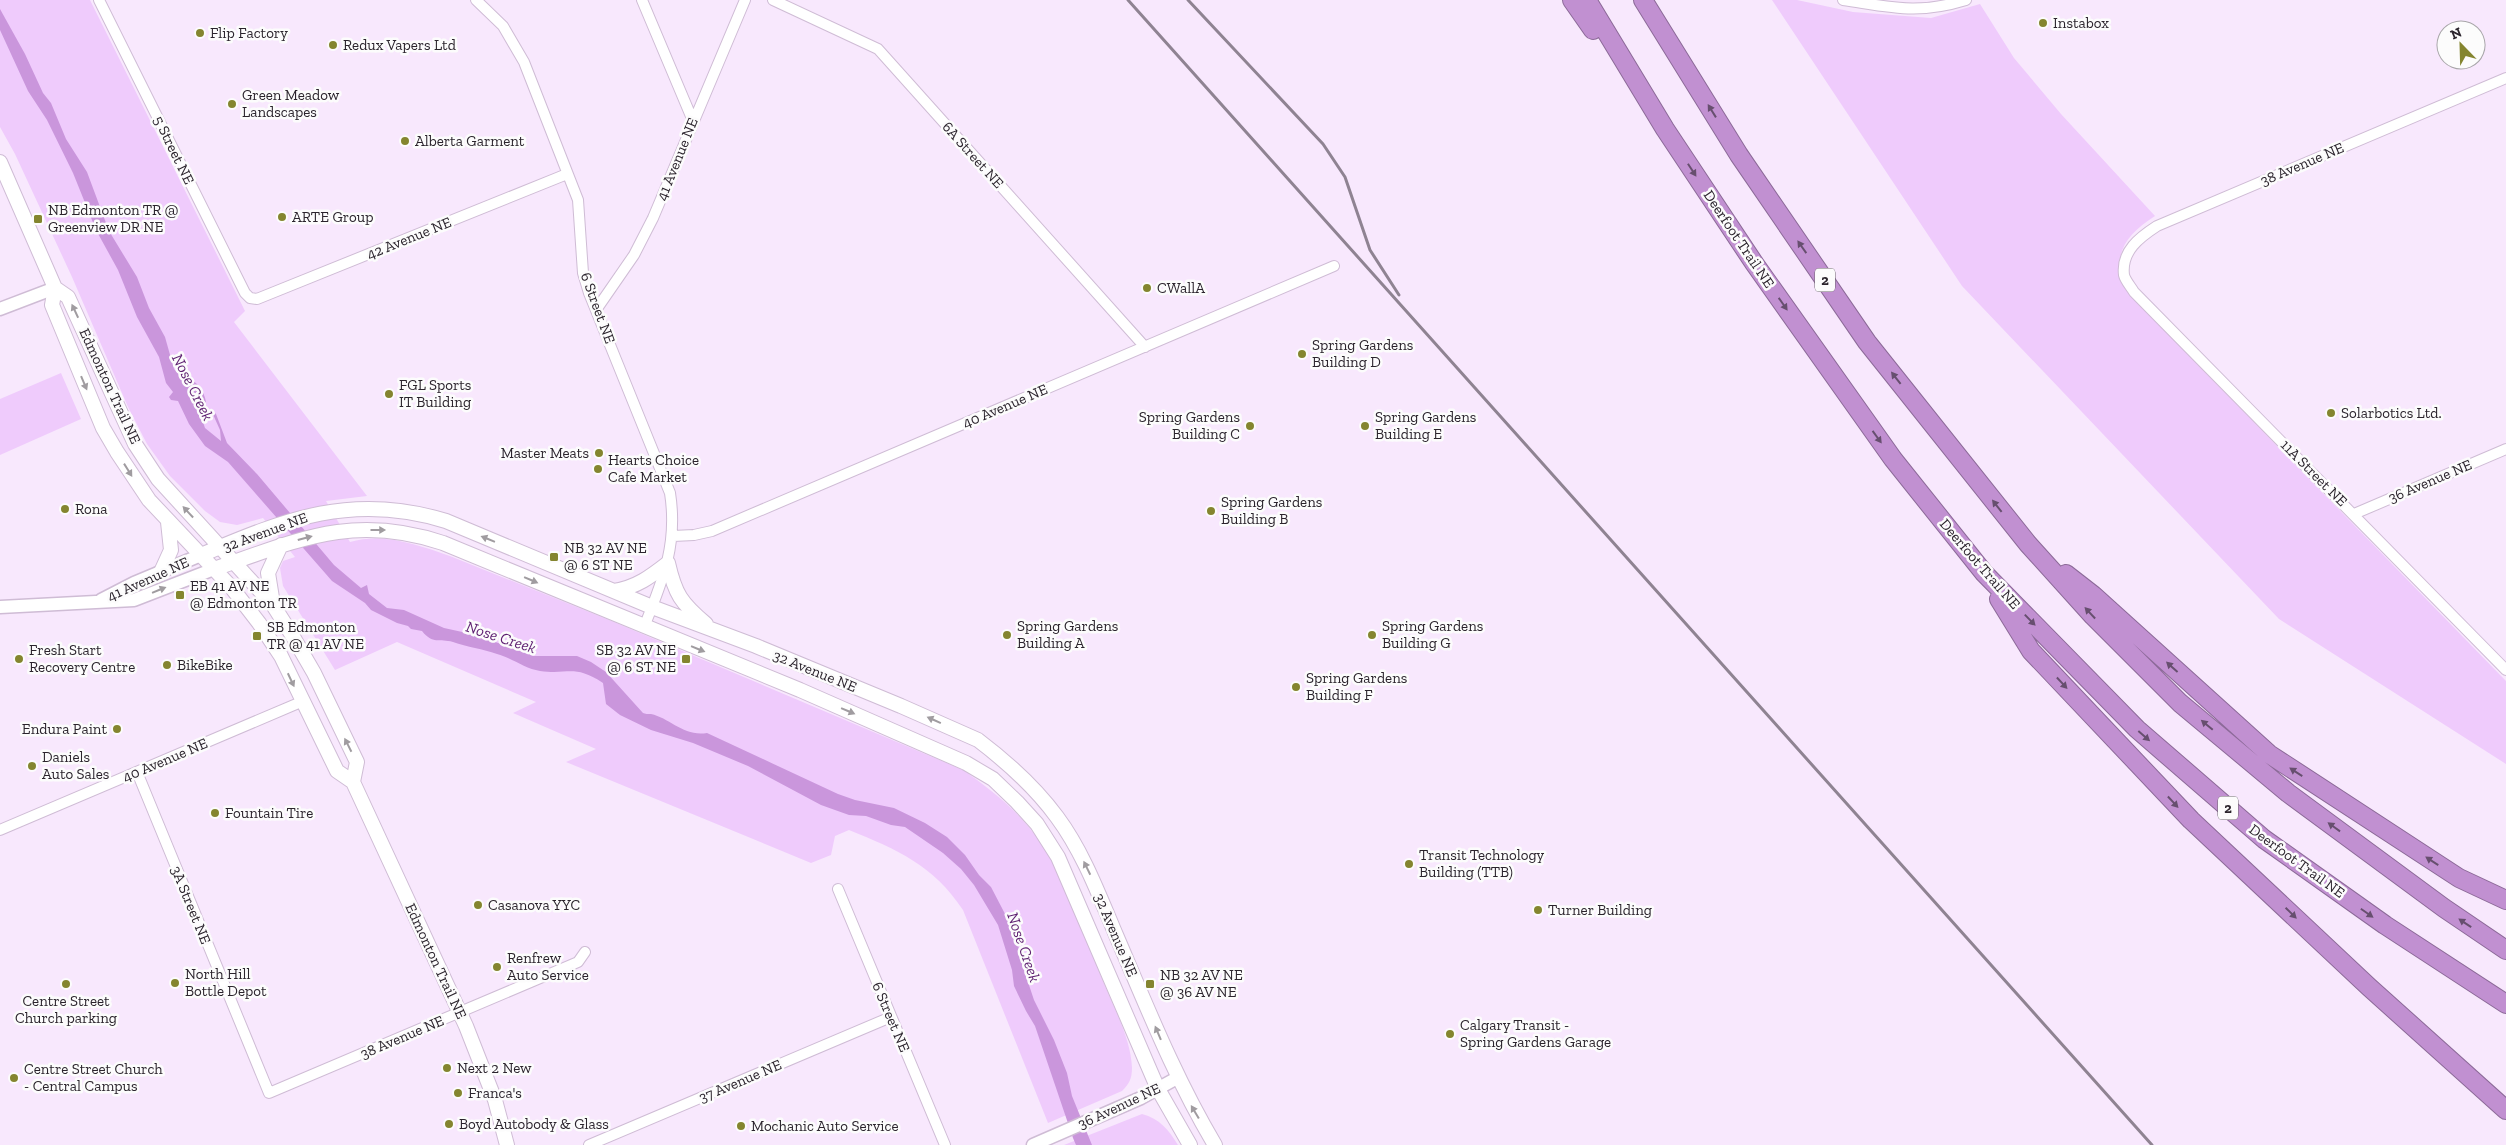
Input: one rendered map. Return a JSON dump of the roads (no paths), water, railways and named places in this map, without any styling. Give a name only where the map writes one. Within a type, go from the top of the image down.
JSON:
[{"type":"highway","points":[[1572,0],[1665,129]]},
{"type":"highway","name":"Deerfoot Trail NE","points":[[1588,0],[1665,129],[1754,263],[1876,435],[1984,573],[2137,730],[2264,839],[2385,925],[2506,1004]]},
{"type":"highway","name":"2","points":[[1643,0],[1739,155],[1867,342],[2028,544],[2093,616],[2188,709],[2288,793],[2444,908],[2506,950]]},
{"type":"highway","points":[[2028,544],[2093,596],[2269,754],[2459,878],[2506,900]]},
{"type":"highway","points":[[1984,573],[2031,651],[2191,820],[2369,987],[2506,1110]]},
{"type":"highway","points":[[2369,987],[2506,1095]]},
{"type":"main road","name":"Edmonton Trail NE","points":[[0,162],[54,288],[52,305],[103,428],[133,479],[168,522],[214,569],[260,623],[281,656],[337,771],[353,782],[484,1069],[507,1145]]},
{"type":"main road","name":"Edmonton Trail NE","points":[[54,288],[68,297],[118,411],[135,444],[158,478],[273,605],[314,673],[357,762],[353,782]]},
{"type":"main road","name":"32 Avenue NE","points":[[201,555],[269,528],[312,514],[364,508],[420,513],[446,521],[652,607],[892,702],[970,736],[1007,762],[1040,796],[1073,840],[1090,874],[1178,1078],[1215,1145]]},
{"type":"main road","points":[[161,572],[171,550],[168,522]]},
{"type":"main road","name":"32 Avenue NE","points":[[214,569],[280,545],[329,532],[391,530],[416,534],[443,543],[800,690],[944,753],[993,779],[1037,824],[1058,858],[1158,1089],[1190,1145]]},
{"type":"main road","points":[[273,605],[268,573],[280,545]]},
{"type":"main road","points":[[614,590],[644,582],[668,563],[677,596],[687,608],[714,631]]},
{"type":"street","name":"5 Street NE","points":[[99,0],[245,293],[250,298]]},
{"type":"street","name":"6 Street NE","points":[[476,0],[503,26],[524,62],[578,200],[583,273],[596,310],[665,476],[674,513],[673,536],[668,563],[644,627]]},
{"type":"street","points":[[642,0],[693,121]]},
{"type":"street","name":"41 Avenue NE","points":[[596,310],[626,267],[649,225],[745,0]]},
{"type":"street","name":"6A Street NE","points":[[772,0],[878,49],[1145,347]]},
{"type":"street","points":[[1843,0],[1912,10],[1945,6],[1966,0]]},
{"type":"street","name":"38 Avenue NE","points":[[2124,276],[2127,255],[2136,239],[2156,226],[2506,78]]},
{"type":"street","name":"42 Avenue NE","points":[[250,298],[257,299],[567,174]]},
{"type":"street","name":"40 Avenue NE","points":[[673,536],[694,535],[712,531],[1334,266]]},
{"type":"street","name":"11A Street NE","points":[[2124,276],[2134,292],[2506,670]]},
{"type":"street","points":[[0,310],[54,288]]},
{"type":"street","name":"36 Avenue NE","points":[[2354,514],[2506,449]]},
{"type":"street","name":"41 Avenue NE","points":[[94,603],[201,555]]},
{"type":"street","name":"41 Avenue NE","points":[[0,607],[134,600],[214,569]]},
{"type":"street","name":"40 Avenue NE","points":[[0,830],[302,702]]},
{"type":"street","name":"3A Street NE","points":[[137,772],[269,1093]]},
{"type":"street","name":"6 Street NE","points":[[838,889],[945,1145]]},
{"type":"street","name":"38 Avenue NE","points":[[269,1093],[578,962],[585,952]]},
{"type":"street","name":"37 Avenue NE","points":[[589,1145],[891,1017]]},
{"type":"street","name":"36 Avenue NE","points":[[1033,1145],[1121,1107],[1178,1078]]},
{"type":"water","name":"Nose Creek","points":[[0,9],[25,54],[43,93],[51,103],[66,139],[87,172],[109,231],[137,277],[149,308],[165,337],[174,369],[182,377],[186,376],[193,381],[204,394],[206,402],[200,413],[205,428],[221,441],[220,430],[211,410],[216,414],[227,443],[257,474],[334,565],[361,588],[367,585],[369,594],[387,608],[404,610],[444,628],[476,635],[534,656],[577,656],[591,662],[606,672],[643,713],[658,716],[684,730],[707,733],[838,794],[855,800],[894,808],[925,823],[947,837],[965,855],[979,875],[991,887],[1016,935],[1022,964],[1034,1000],[1054,1040],[1067,1073],[1072,1096],[1092,1145],[1076,1145],[1073,1138],[1035,1026],[1014,986],[1012,970],[998,925],[974,885],[961,869],[943,853],[905,827],[891,825],[866,816],[849,815],[821,805],[748,766],[693,743],[651,730],[620,715],[606,704],[603,683],[593,677],[572,671],[550,672],[534,670],[492,652],[453,642],[433,640],[422,631],[411,629],[371,610],[365,603],[332,581],[228,462],[205,446],[189,424],[178,401],[171,400],[169,397],[173,392],[166,383],[159,357],[137,317],[118,270],[96,230],[73,173],[47,120],[28,91],[0,30]]},
{"type":"railway","points":[[1128,0],[2152,1145]]},
{"type":"railway","points":[[1188,0],[1323,144],[1345,177],[1370,250],[1399,295]]},
{"type":"place","name":"Instabox","points":[[2043,23]]},
{"type":"place","name":"Flip Factory","points":[[200,33]]},
{"type":"place","name":"Redux Vapers Ltd","points":[[333,45]]},
{"type":"place","name":"Green Meadow Landscapes","points":[[232,104]]},
{"type":"place","name":"Alberta Garment","points":[[405,141]]},
{"type":"place","name":"ARTE Group","points":[[282,217]]},
{"type":"place","name":"NB Edmonton TR @ Greenview DR NE","points":[[38,219]]},
{"type":"place","name":"CWallA","points":[[1147,288]]},
{"type":"place","name":"Spring Gardens Building D","points":[[1302,354]]},
{"type":"place","name":"FGL Sports IT Building","points":[[389,394]]},
{"type":"place","name":"Solarbotics Ltd.","points":[[2331,413]]},
{"type":"place","name":"Spring Gardens Building C","points":[[1250,426]]},
{"type":"place","name":"Spring Gardens Building E","points":[[1365,426]]},
{"type":"place","name":"Master Meats","points":[[599,453]]},
{"type":"place","name":"Hearts Choice Cafe Market","points":[[598,469]]},
{"type":"place","name":"Rona","points":[[65,509]]},
{"type":"place","name":"Spring Gardens Building B","points":[[1211,511]]},
{"type":"place","name":"NB 32 AV NE @ 6 ST NE","points":[[554,557]]},
{"type":"place","name":"EB 41 AV NE @ Edmonton TR","points":[[180,595]]},
{"type":"place","name":"Spring Gardens Building A","points":[[1007,635]]},
{"type":"place","name":"Spring Gardens Building G","points":[[1372,635]]},
{"type":"place","name":"SB Edmonton TR @ 41 AV NE","points":[[257,636]]},
{"type":"place","name":"Fresh Start Recovery Centre","points":[[19,659]]},
{"type":"place","name":"SB 32 AV NE @ 6 ST NE","points":[[686,659]]},
{"type":"place","name":"BikeBike","points":[[167,665]]},
{"type":"place","name":"Spring Gardens Building F","points":[[1296,687]]},
{"type":"place","name":"Endura Paint","points":[[117,729]]},
{"type":"place","name":"Daniels Auto Sales","points":[[32,766]]},
{"type":"place","name":"Fountain Tire","points":[[215,813]]},
{"type":"place","name":"Transit Technology Building (TTB)","points":[[1409,864]]},
{"type":"place","name":"Casanova YYC","points":[[478,905]]},
{"type":"place","name":"Turner Building","points":[[1538,910]]},
{"type":"place","name":"Renfrew Auto Service","points":[[497,967]]},
{"type":"place","name":"North Hill Bottle Depot","points":[[175,983]]},
{"type":"place","name":"Centre Street Church parking","points":[[66,984]]},
{"type":"place","name":"NB 32 AV NE @ 36 AV NE","points":[[1150,984]]},
{"type":"place","name":"Calgary Transit - Spring Gardens Garage","points":[[1450,1034]]},
{"type":"place","name":"Next 2 New","points":[[447,1068]]},
{"type":"place","name":"Centre Street Church - Central Campus","points":[[14,1078]]},
{"type":"place","name":"Franca's","points":[[458,1093]]},
{"type":"place","name":"Boyd Autobody & Glass","points":[[449,1124]]},
{"type":"place","name":"Mochanic Auto Service","points":[[741,1126]]}]
